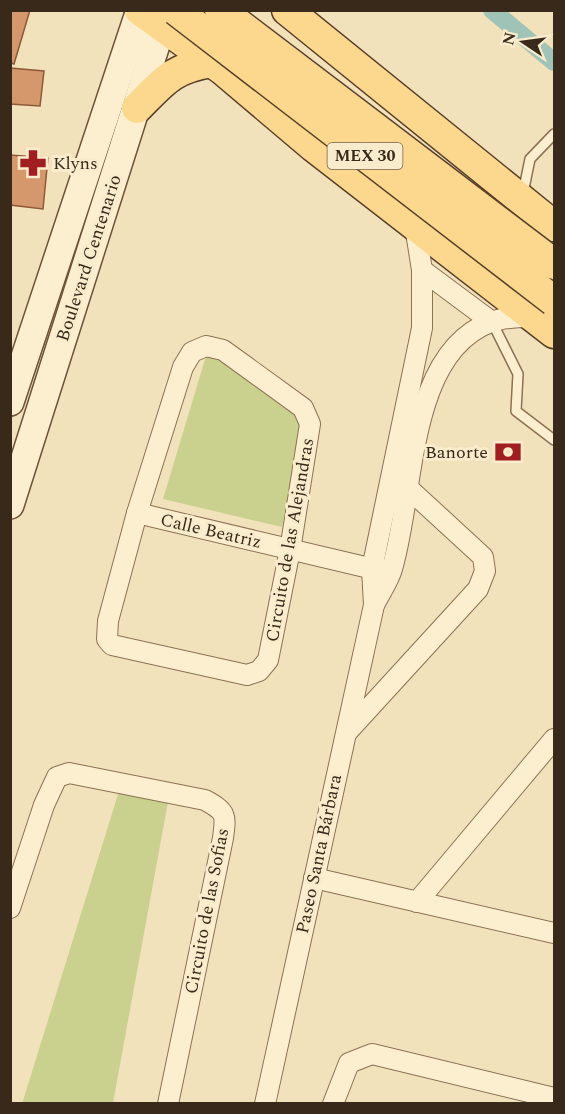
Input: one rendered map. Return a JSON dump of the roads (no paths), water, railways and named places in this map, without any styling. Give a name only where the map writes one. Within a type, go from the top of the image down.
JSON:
[{"type":"main road","name":"MEX 30","points":[[220,10],[555,264]]},
{"type":"main road","points":[[217,66],[220,36],[227,20],[237,10]]},
{"type":"main road","points":[[287,10],[555,226]]},
{"type":"main road","name":"MEX 30","points":[[154,13],[547,317]]},
{"type":"main road","points":[[154,13],[314,147],[415,226],[547,317]]},
{"type":"main road","name":"Boulevard Centenario","points":[[10,504],[136,108],[154,13]]},
{"type":"main road","name":"Boulevard Centenario","points":[[10,402],[154,13]]},
{"type":"main road","points":[[136,108],[169,75],[185,67],[217,66]]},
{"type":"street","name":"Paseo Santa Bárbara","points":[[265,1104],[381,571],[418,354],[424,301],[415,226]]},
{"type":"street","points":[[422,270],[492,322]]},
{"type":"street","name":"Paseo Santa Bárbara","points":[[381,571],[408,489],[426,404],[441,366],[454,347],[471,332],[492,322],[547,317]]},
{"type":"street","name":"Circuito de las Alejandras","points":[[206,346],[223,350],[303,408],[310,424],[290,550],[268,660],[259,671],[247,675],[112,645],[107,639],[108,621],[137,513],[183,367],[192,352],[206,346]]},
{"type":"street","points":[[346,733],[478,589],[485,571],[483,557],[408,489]]},
{"type":"street","name":"Calle Beatriz","points":[[137,513],[381,571]]},
{"type":"street","points":[[417,902],[555,739]]},
{"type":"street","name":"Circuito de las Sofias","points":[[10,908],[44,806],[57,777],[69,773],[205,800],[220,808],[225,818],[223,838],[168,1104]]},
{"type":"street","points":[[314,878],[555,933]]},
{"type":"street","points":[[333,1104],[349,1063],[372,1054],[555,1098]]},
{"type":"lane","points":[[522,199],[530,159],[555,134]]},
{"type":"lane","points":[[492,322],[518,374],[516,411],[555,440]]},
{"type":"waterway","points":[[492,10],[554,62]]},
{"type":"place","name":"Klyns","points":[[33,163]]},
{"type":"place","name":"Banorte","points":[[508,452]]}]
